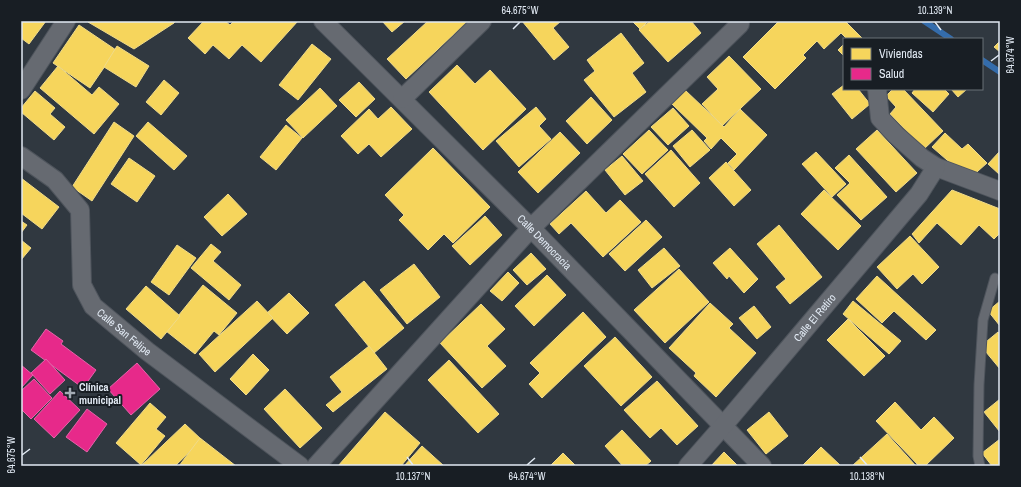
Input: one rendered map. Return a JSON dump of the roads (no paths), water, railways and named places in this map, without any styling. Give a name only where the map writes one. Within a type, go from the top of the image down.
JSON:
[{"type":"street","points":[[21,90],[66,21]]},
{"type":"street","name":"Calle Democracia","points":[[323,21],[531,228],[762,466]]},
{"type":"street","points":[[402,99],[482,21]]},
{"type":"street","points":[[316,466],[531,228],[740,24]]},
{"type":"street","points":[[877,90],[880,118],[896,135],[922,158],[936,167],[1000,191]]},
{"type":"street","name":"Calle San Felipe","points":[[21,156],[55,180],[80,210],[82,285],[93,306],[147,351],[300,466]]},
{"type":"street","name":"Calle El Retiro","points":[[688,466],[918,194],[936,167]]},
{"type":"lane","points":[[980,466],[978,456],[983,320],[995,278]]},
{"type":"waterway","points":[[924,21],[950,38]]},
{"type":"waterway","points":[[983,61],[1000,72]]},
{"type":"place","name":"Clínica municipal","points":[[70,393]]}]
